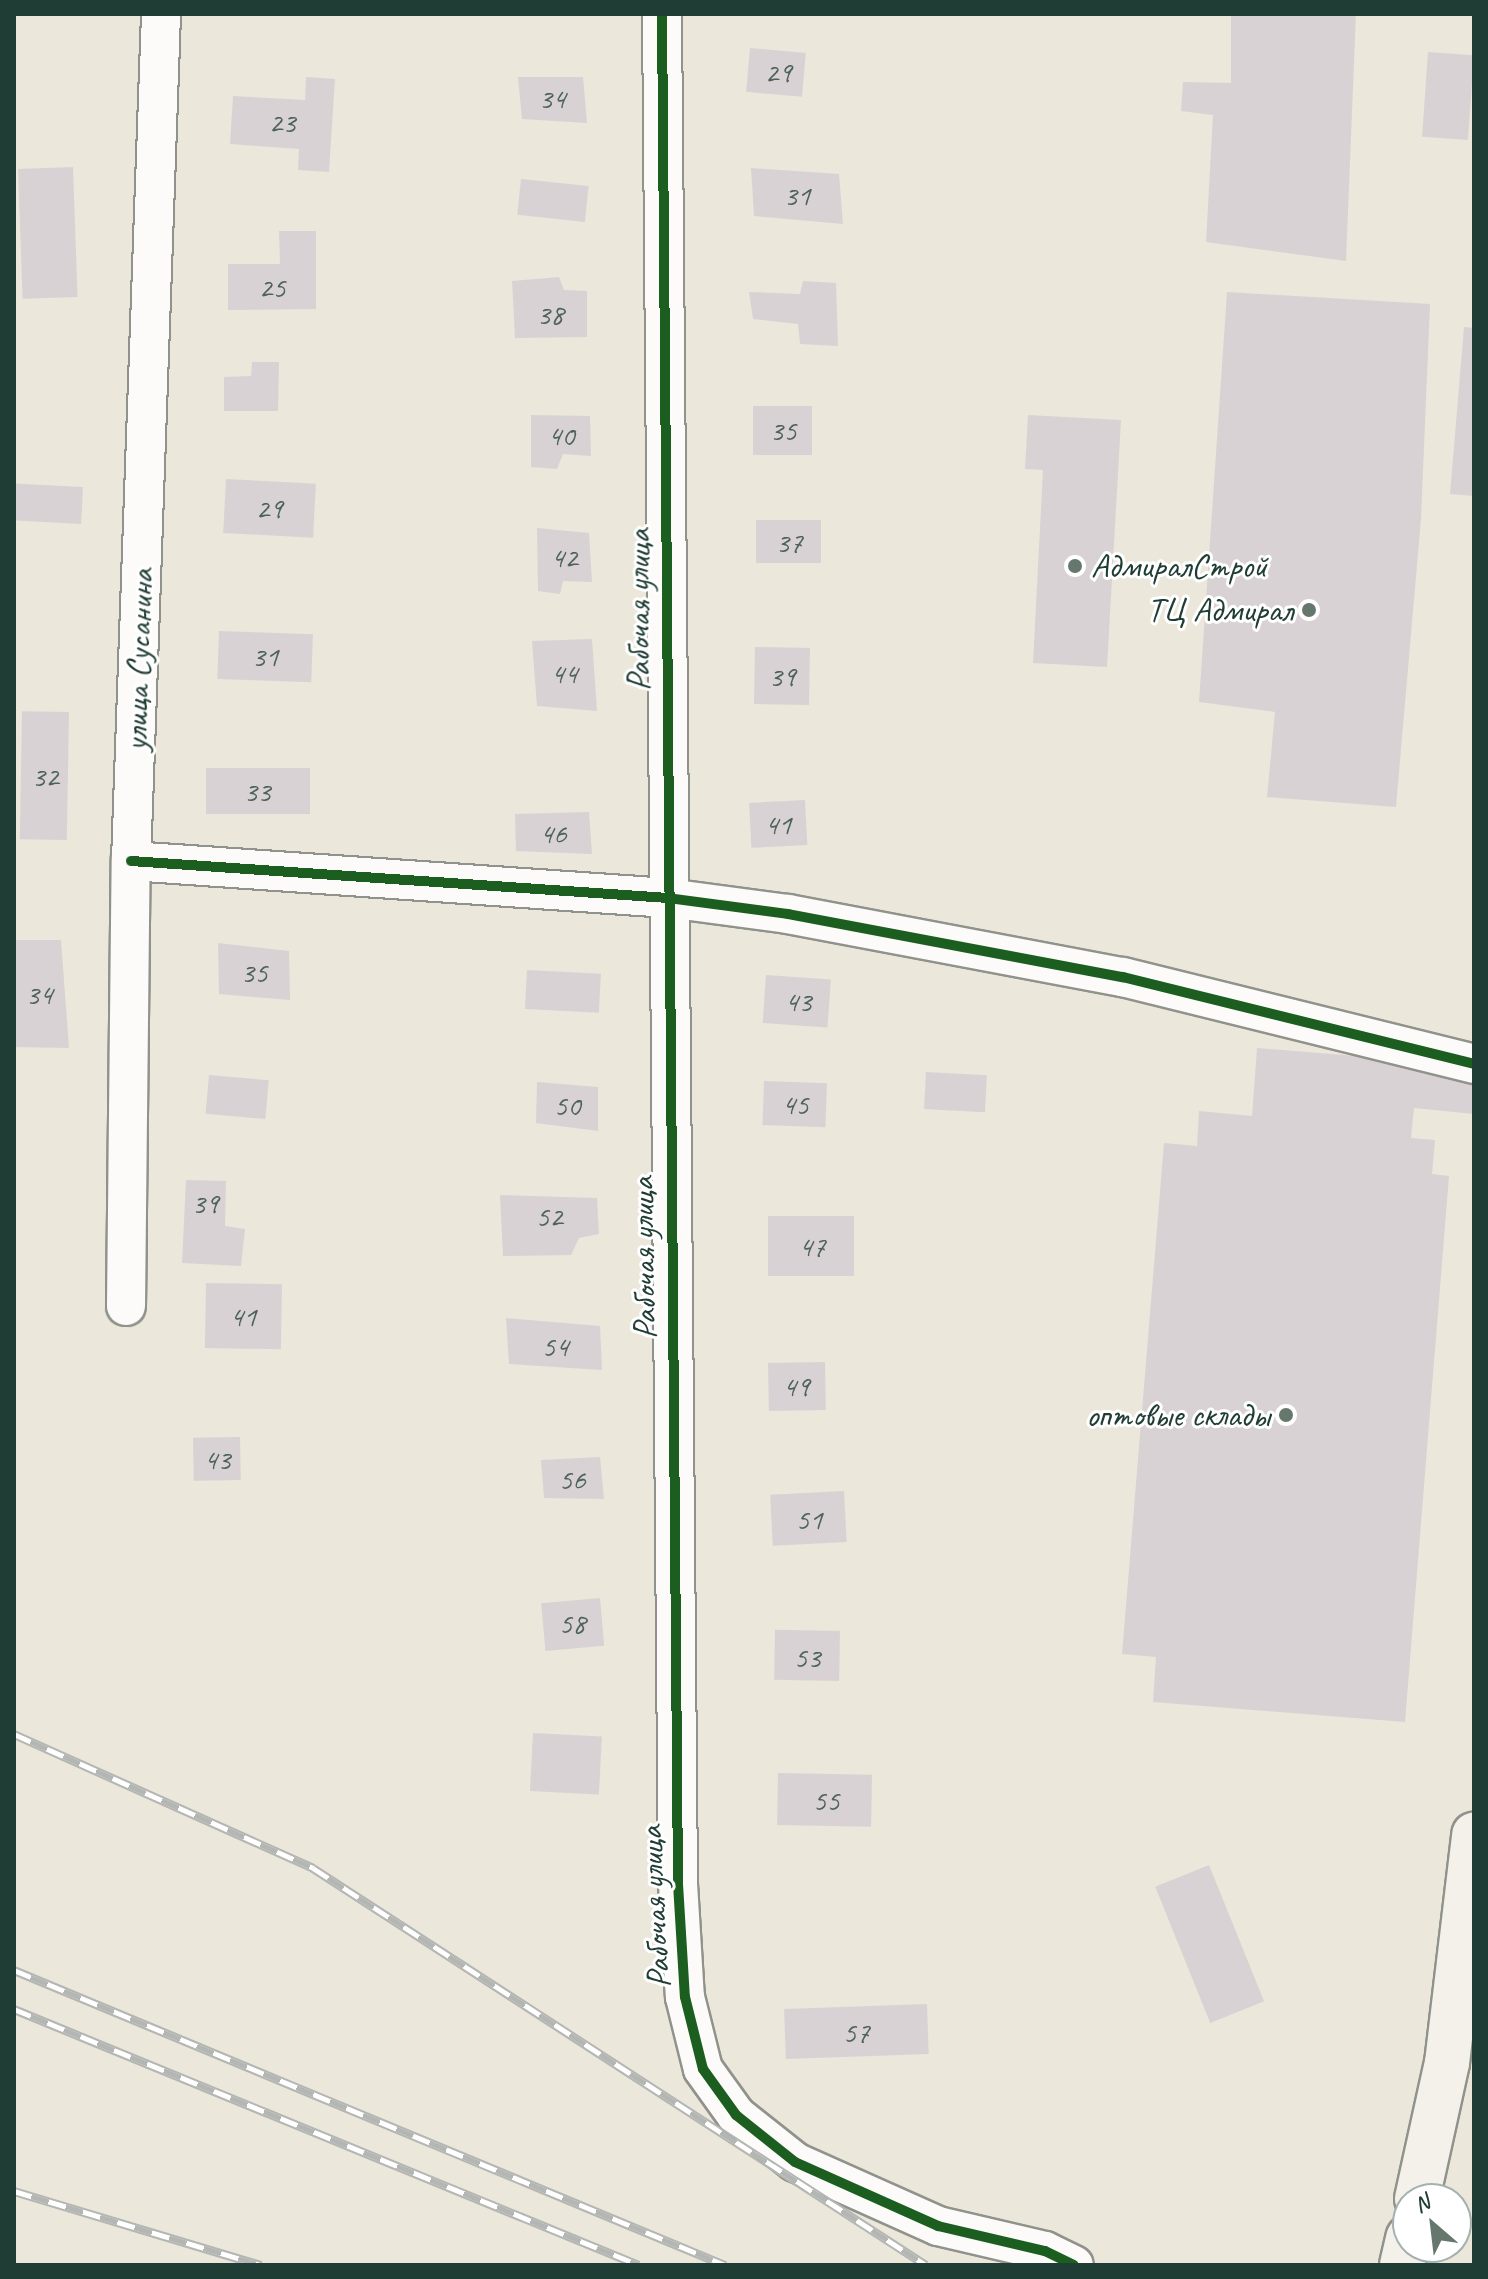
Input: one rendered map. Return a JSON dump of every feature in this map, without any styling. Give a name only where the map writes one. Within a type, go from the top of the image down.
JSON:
[{"type":"street","name":"улица Сусанина","points":[[126,1306],[131,861],[161,14]]},
{"type":"street","name":"Рабочая улица","points":[[662,14],[678,1884],[685,1997],[703,2069],[736,2115],[795,2162],[938,2226],[1045,2251],[1074,2265]]},
{"type":"street","points":[[131,861],[668,898],[788,914],[1123,977],[1474,1064]]},
{"type":"street","points":[[1421,2183],[1447,2063],[1474,1835]]},
{"type":"building","points":[[1231,14],[1356,14],[1346,261],[1206,242],[1213,115],[1181,111],[1183,82],[1231,83]]},
{"type":"building","points":[[750,48],[806,53],[802,97],[746,92]]},
{"type":"building","points":[[1428,52],[1474,55],[1468,140],[1422,137]]},
{"type":"building","points":[[306,77],[335,79],[329,172],[298,170],[299,149],[230,144],[233,96],[305,100]]},
{"type":"building","points":[[518,77],[583,77],[587,123],[522,119]]},
{"type":"building","points":[[73,167],[78,297],[23,299],[18,169]]},
{"type":"building","points":[[751,168],[839,174],[843,224],[754,216]]},
{"type":"building","points":[[521,179],[589,186],[585,222],[517,215]]},
{"type":"building","points":[[279,231],[316,231],[316,309],[228,310],[228,264],[280,264]]},
{"type":"building","points":[[559,277],[564,290],[587,291],[587,337],[515,338],[512,281]]},
{"type":"building","points":[[803,281],[836,283],[838,346],[800,344],[798,324],[753,319],[749,292],[800,294]]},
{"type":"building","name":"ТЦ Адмирал","points":[[1227,292],[1430,304],[1421,519],[1396,807],[1267,797],[1275,712],[1199,702]]},
{"type":"building","points":[[1464,327],[1474,328],[1474,496],[1450,494]]},
{"type":"building","points":[[252,362],[279,362],[278,411],[224,411],[224,377],[251,376]]},
{"type":"building","points":[[753,406],[812,406],[812,455],[753,455]]},
{"type":"building","points":[[531,415],[590,416],[591,456],[563,454],[557,469],[531,467]]},
{"type":"building","name":"АдмиралСтрой","points":[[1028,415],[1121,420],[1107,667],[1033,663],[1043,470],[1025,469]]},
{"type":"building","points":[[226,479],[316,484],[313,538],[223,533]]},
{"type":"building","points":[[14,483],[83,487],[81,524],[14,520]]},
{"type":"building","points":[[756,520],[821,520],[821,563],[756,563]]},
{"type":"building","points":[[537,528],[589,533],[592,582],[563,581],[560,594],[538,591]]},
{"type":"building","points":[[219,631],[313,634],[311,682],[217,679]]},
{"type":"building","points":[[592,639],[597,711],[537,706],[532,641]]},
{"type":"building","points":[[755,647],[810,648],[809,705],[754,704]]},
{"type":"building","points":[[22,711],[69,712],[67,840],[20,839]]},
{"type":"building","points":[[206,768],[310,768],[310,814],[206,814]]},
{"type":"building","points":[[805,800],[807,845],[751,848],[749,803]]},
{"type":"building","points":[[589,812],[592,854],[516,851],[515,814]]},
{"type":"building","points":[[14,940],[61,940],[69,1048],[14,1047]]},
{"type":"building","points":[[218,943],[289,951],[290,1000],[219,994]]},
{"type":"building","points":[[527,970],[601,974],[599,1013],[525,1009]]},
{"type":"building","points":[[766,975],[831,980],[827,1027],[763,1023]]},
{"type":"building","name":"оптовые склады","points":[[1257,1048],[1443,1063],[1474,1074],[1474,1114],[1414,1108],[1411,1138],[1435,1140],[1432,1174],[1449,1176],[1405,1722],[1153,1702],[1156,1657],[1122,1654],[1164,1143],[1197,1146],[1199,1111],[1252,1116]]},
{"type":"building","points":[[926,1072],[987,1075],[985,1112],[924,1109]]},
{"type":"building","points":[[209,1075],[269,1080],[265,1119],[206,1114]]},
{"type":"building","points":[[764,1081],[827,1083],[825,1127],[762,1125]]},
{"type":"building","points":[[537,1082],[598,1087],[598,1131],[536,1123]]},
{"type":"building","points":[[186,1180],[226,1181],[225,1226],[245,1229],[241,1266],[182,1263]]},
{"type":"building","points":[[500,1195],[597,1198],[599,1234],[579,1238],[571,1255],[503,1256]]},
{"type":"building","points":[[768,1216],[854,1216],[854,1276],[768,1276]]},
{"type":"building","points":[[206,1283],[282,1284],[281,1349],[205,1348]]},
{"type":"building","points":[[506,1318],[600,1326],[602,1370],[509,1364]]},
{"type":"building","points":[[825,1362],[826,1410],[769,1411],[768,1363]]},
{"type":"building","points":[[240,1437],[241,1480],[194,1481],[193,1438]]},
{"type":"building","points":[[600,1457],[604,1499],[544,1498],[541,1460]]},
{"type":"building","points":[[844,1491],[847,1542],[773,1546],[770,1495]]},
{"type":"building","points":[[600,1598],[604,1646],[545,1651],[541,1603]]},
{"type":"building","points":[[775,1630],[840,1631],[839,1681],[774,1680]]},
{"type":"building","points":[[533,1733],[602,1737],[599,1795],[530,1791]]},
{"type":"building","points":[[778,1773],[872,1775],[871,1827],[777,1825]]},
{"type":"building","points":[[1209,1865],[1264,2001],[1210,2023],[1155,1887]]},
{"type":"building","points":[[927,2004],[929,2054],[786,2059],[784,2009]]},
{"type":"railway","points":[[14,1734],[313,1868],[926,2265]]},
{"type":"railway","points":[[14,1970],[725,2265]]},
{"type":"railway","points":[[14,2009],[639,2265]]},
{"type":"railway","points":[[14,2191],[261,2265]]},
{"type":"cycle path","points":[[662,14],[678,1884],[685,1997],[703,2069],[736,2115],[795,2162],[938,2226],[1045,2251],[1074,2265]]},
{"type":"cycle path","points":[[131,861],[668,898],[788,914],[1123,977],[1474,1064]]},
{"type":"place","name":"АдмиралСтрой","points":[[1075,566]]},
{"type":"place","name":"ТЦ Адмирал","points":[[1309,610]]},
{"type":"place","name":"оптовые склады","points":[[1286,1415]]}]
